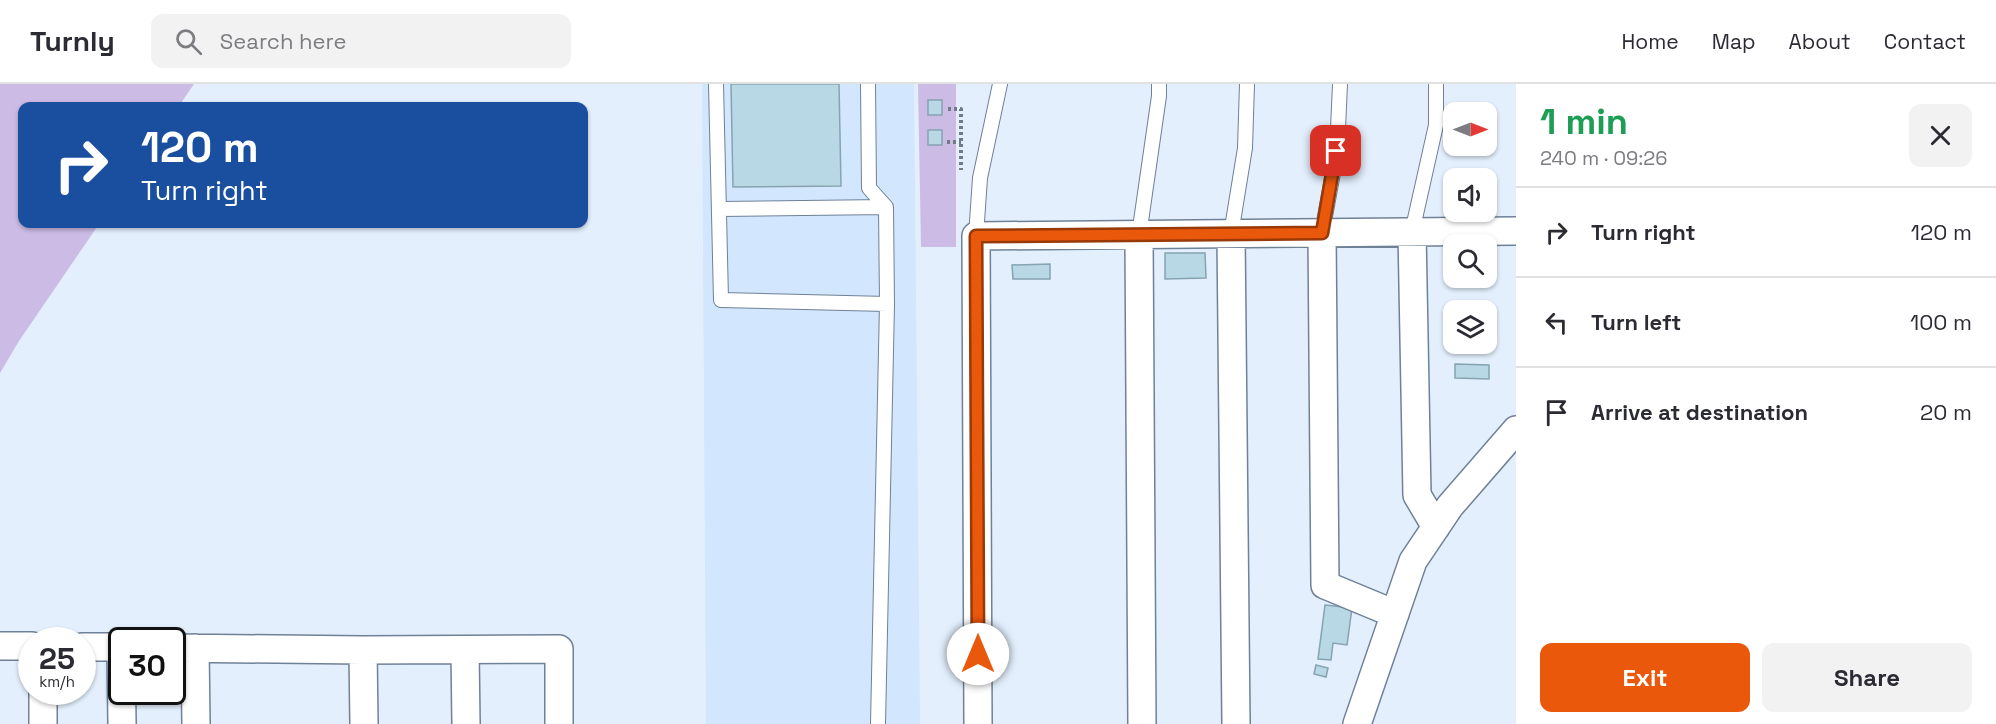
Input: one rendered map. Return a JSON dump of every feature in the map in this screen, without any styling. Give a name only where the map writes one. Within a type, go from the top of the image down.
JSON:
[{"type":"street","points":[[978,724],[976,236],[1516,231]]},
{"type":"street","points":[[1412,232],[1417,495],[1436,527]]},
{"type":"street","points":[[1322,233],[1325,585],[1395,614]]},
{"type":"street","points":[[1231,234],[1236,724]]},
{"type":"street","points":[[1139,235],[1142,724]]},
{"type":"street","points":[[1357,724],[1413,561],[1450,506],[1516,430]]},
{"type":"street","points":[[0,646],[18,646]]},
{"type":"street","points":[[186,648],[559,649],[559,724]]},
{"type":"street","points":[[363,650],[364,724]]},
{"type":"street","points":[[465,650],[465,724]]},
{"type":"street","points":[[186,661],[196,724]]},
{"type":"street","points":[[43,705],[43,724]]},
{"type":"street","points":[[122,705],[122,724]]},
{"type":"lane","points":[[716,84],[721,300],[887,303]]},
{"type":"lane","points":[[868,84],[869,188],[886,207],[887,303],[878,724]]},
{"type":"lane","points":[[976,236],[980,178],[1000,84]]},
{"type":"lane","points":[[1139,235],[1159,84]]},
{"type":"lane","points":[[1231,234],[1245,148],[1247,84]]},
{"type":"lane","points":[[1322,233],[1336,151],[1341,84]]},
{"type":"lane","points":[[1412,232],[1436,125],[1436,84]]},
{"type":"lane","points":[[719,209],[886,207]]},
{"type":"path","points":[[948,109],[961,109]]},
{"type":"path","points":[[947,142],[961,142]]},
{"type":"shaded area","points":[[0,84],[194,84],[182,102],[18,102],[18,228],[96,228],[19,341],[0,373]]},
{"type":"shaded area","points":[[702,84],[914,84],[920,724],[706,724]]},
{"type":"shaded area","points":[[918,84],[956,84],[956,247],[921,247]]},
{"type":"building","points":[[731,84],[839,84],[841,186],[733,187]]},
{"type":"building","points":[[928,100],[942,100],[942,115],[928,115]]},
{"type":"building","points":[[928,130],[942,130],[942,145],[928,145]]},
{"type":"building","points":[[1165,253],[1205,253],[1206,278],[1165,279]]},
{"type":"building","points":[[1050,264],[1050,279],[1013,279],[1012,265]]},
{"type":"building","points":[[1455,364],[1489,365],[1489,379],[1455,378]]},
{"type":"building","points":[[1325,605],[1352,608],[1347,645],[1333,643],[1331,660],[1318,659]]},
{"type":"building","points":[[1316,665],[1328,668],[1326,677],[1314,674]]},
{"type":"route","points":[[978,654],[976,236],[1322,233],[1336,151]]}]
